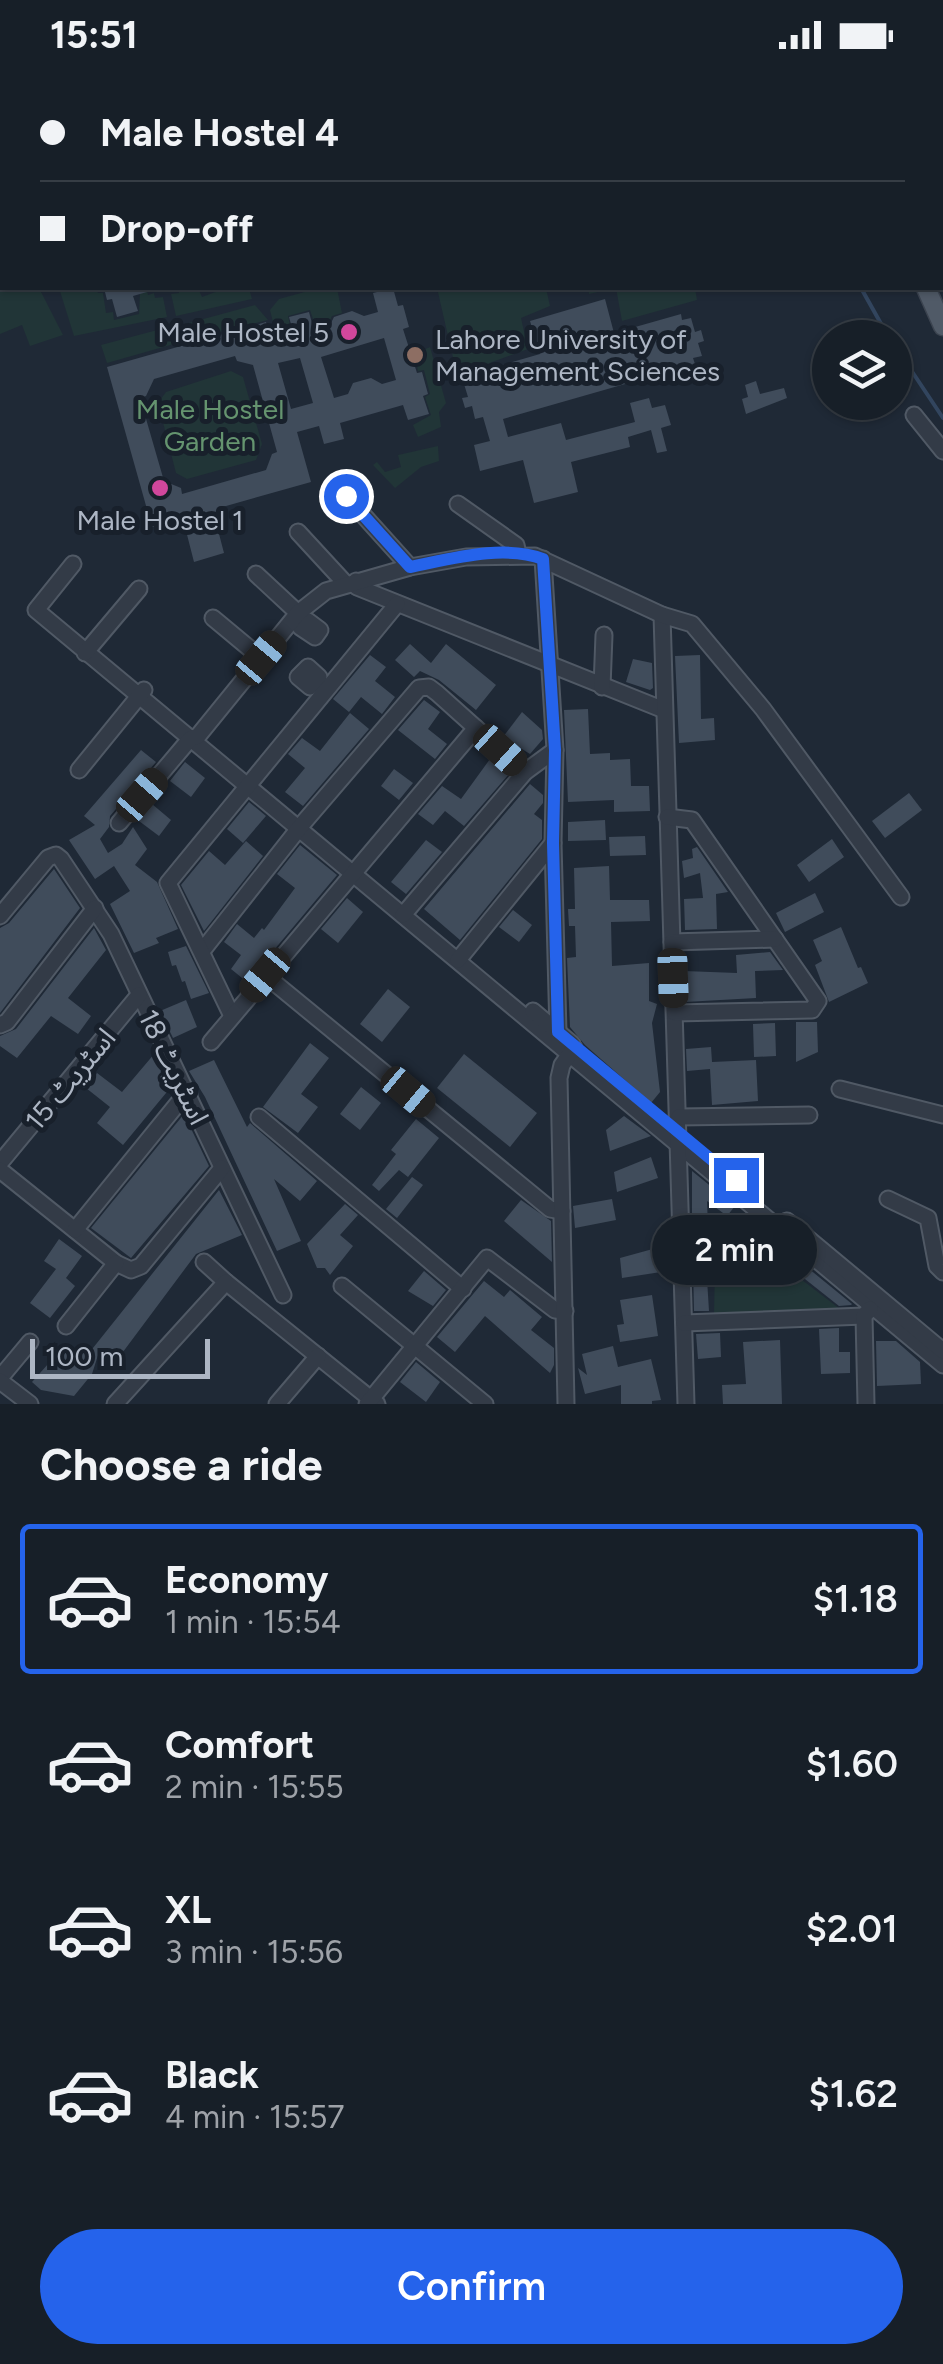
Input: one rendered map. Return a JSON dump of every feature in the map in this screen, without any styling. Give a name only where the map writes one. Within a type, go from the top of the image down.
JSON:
[{"type":"main road","points":[[927,290],[943,326]]},
{"type":"street","points":[[914,416],[943,450]]},
{"type":"street","points":[[346,496],[410,567]]},
{"type":"street","points":[[458,504],[516,545],[518,554]]},
{"type":"street","points":[[298,532],[356,588],[664,710]]},
{"type":"street","points":[[119,823],[298,614],[326,591],[410,567],[466,557],[518,554],[543,559],[662,616],[692,624],[718,653],[901,897]]},
{"type":"street","points":[[543,559],[555,750],[555,1036]]},
{"type":"street","points":[[73,564],[38,606],[572,1050],[679,1132],[943,1365]]},
{"type":"street","points":[[256,574],[298,614]]},
{"type":"street","points":[[87,650],[139,589]]},
{"type":"street","points":[[232,1016],[168,883],[397,604]]},
{"type":"street","points":[[662,616],[686,1404]]},
{"type":"street","points":[[213,618],[261,658]]},
{"type":"street","points":[[602,687],[604,636]]},
{"type":"street","points":[[202,951],[302,825],[419,688],[430,687],[525,772]]},
{"type":"street","points":[[79,770],[141,693]]},
{"type":"street","points":[[211,1042],[476,728]]},
{"type":"street","points":[[406,912],[525,772],[555,750]]},
{"type":"street","points":[[667,817],[692,820],[816,996],[815,1008],[675,1013]]},
{"type":"street","points":[[461,957],[553,843]]},
{"type":"street","name":"اسٹریٹ 18","points":[[0,916],[48,858],[61,859],[95,908],[140,994],[283,1295]]},
{"type":"street","points":[[0,1025],[8,1022],[95,908]]},
{"type":"street","points":[[672,942],[775,939]]},
{"type":"street","points":[[265,975],[550,1210],[562,1211]]},
{"type":"street","name":"اسٹریٹ 15","points":[[0,1166],[140,994]]},
{"type":"street","points":[[566,1404],[558,1078],[572,1050]]},
{"type":"street","points":[[840,1089],[943,1115]]},
{"type":"street","points":[[75,1230],[179,1102],[190,1094]]},
{"type":"street","points":[[679,1132],[808,1115]]},
{"type":"street","points":[[259,1117],[463,1289]]},
{"type":"street","points":[[0,1166],[116,1263],[131,1270],[141,1266],[222,1168]]},
{"type":"street","points":[[888,1199],[928,1218],[936,1266],[943,1272]]},
{"type":"street","points":[[204,1262],[372,1402],[488,1258],[555,1310],[565,1312]]},
{"type":"street","points":[[66,1326],[116,1263]]},
{"type":"street","points":[[115,1404],[226,1282]]},
{"type":"street","points":[[342,1286],[485,1404]]},
{"type":"street","points":[[866,1404],[879,1312]]},
{"type":"street","points":[[684,1323],[879,1312],[943,1351]]},
{"type":"street","points":[[23,1402],[0,1380],[30,1342]]},
{"type":"street","points":[[278,1404],[318,1356]]},
{"type":"green space","points":[[0,290],[40,290],[63,335],[30,346],[22,325],[0,334]]},
{"type":"green space","points":[[60,290],[103,293],[106,313],[113,312],[114,320],[139,314],[140,292],[147,290],[148,295],[163,297],[167,317],[74,336]]},
{"type":"green space","points":[[199,290],[202,297],[221,290],[250,290],[252,299],[176,316],[171,294]]},
{"type":"green space","points":[[312,290],[337,290],[342,313],[332,316],[327,326],[310,331],[309,327],[315,325],[310,310],[288,316],[291,330],[276,334],[270,310],[279,299]]},
{"type":"green space","points":[[437,290],[546,290],[550,306],[521,318],[528,349],[457,375]]},
{"type":"green space","points":[[616,290],[695,290],[697,300],[622,321]]},
{"type":"green space","points":[[255,305],[268,320],[188,340],[185,324]]},
{"type":"green space","points":[[176,325],[181,342],[107,363],[101,345]]},
{"type":"green space","points":[[430,347],[446,403],[439,412],[441,427],[418,437],[413,425],[431,415],[425,397],[430,394],[424,370],[418,371],[415,354]]},
{"type":"green space","name":"Male Hostel Garden","points":[[231,371],[243,377],[262,444],[256,460],[187,479],[176,473],[158,403],[166,392]]},
{"type":"green space","points":[[438,446],[439,461],[421,467],[395,488],[373,465],[377,462],[385,472],[401,467],[398,455]]},
{"type":"green space","points":[[716,1214],[840,1309],[714,1314]]},
{"type":"building","points":[[104,290],[154,290],[133,296],[138,311],[117,317],[112,299],[107,300]]},
{"type":"building","points":[[394,290],[398,306],[403,305],[409,327],[403,329],[417,373],[422,372],[429,414],[408,420],[403,405],[340,423],[344,439],[324,444],[319,426],[297,432],[311,482],[219,508],[224,528],[218,530],[224,553],[194,562],[183,519],[152,527],[107,367],[266,322],[272,342],[294,335],[289,317],[309,312],[314,331],[329,327],[334,317],[352,311],[364,316],[378,312],[373,293]],"holes":[[[384,338],[396,380],[382,384],[371,378],[353,383],[348,394],[334,398],[321,357]],[[235,356],[237,361],[253,365],[277,452],[272,454],[266,470],[182,494],[181,488],[164,481],[140,398],[146,396],[154,379]],[[300,358],[313,403],[291,409],[278,363]]]},
{"type":"building","points":[[605,299],[614,333],[681,314],[682,320],[691,318],[695,332],[701,330],[704,341],[698,343],[702,356],[693,358],[695,364],[503,419],[508,437],[561,423],[566,440],[635,422],[630,403],[649,398],[652,408],[665,405],[671,425],[661,428],[667,451],[657,453],[651,430],[628,437],[630,447],[571,462],[578,492],[534,503],[523,460],[480,471],[474,445],[490,441],[483,417],[475,419],[472,406],[465,408],[462,398],[468,397],[464,384],[473,381],[471,374],[540,354],[530,321]]},
{"type":"building","points":[[756,381],[760,394],[784,388],[787,398],[746,414],[742,399],[748,397],[745,385]]},
{"type":"building","points":[[410,644],[431,663],[446,644],[496,685],[476,710],[439,680],[420,671],[414,677],[395,660]]},
{"type":"building","points":[[370,655],[386,667],[375,681],[395,697],[382,714],[361,697],[349,712],[333,699]]},
{"type":"building","points":[[700,655],[701,719],[714,718],[715,740],[679,743],[675,656]]},
{"type":"building","points":[[633,659],[652,663],[650,690],[626,682]]},
{"type":"building","points":[[424,700],[440,712],[428,729],[447,744],[435,759],[398,730]]},
{"type":"building","points":[[588,709],[590,754],[610,753],[610,760],[630,759],[631,786],[649,786],[650,811],[614,812],[614,800],[568,802],[564,710]]},
{"type":"building","points":[[522,712],[542,730],[543,739],[530,754],[503,737]]},
{"type":"building","points":[[350,713],[369,729],[303,806],[285,792],[305,768],[288,754],[302,738],[320,751]]},
{"type":"building","points":[[141,750],[156,762],[110,816],[109,827],[100,839],[108,853],[122,844],[133,827],[147,849],[135,865],[157,882],[178,929],[156,938],[159,943],[134,953],[110,904],[130,891],[114,866],[95,879],[69,840],[95,825],[84,816]]},
{"type":"building","points":[[490,759],[509,774],[464,826],[445,811],[433,825],[418,814],[442,786],[461,799]]},
{"type":"building","points":[[185,762],[205,778],[191,797],[170,781]]},
{"type":"building","points":[[394,769],[413,783],[399,800],[381,786]]},
{"type":"building","points":[[530,784],[543,795],[543,803],[534,814],[542,820],[542,839],[460,940],[424,909]]},
{"type":"building","points":[[909,793],[922,810],[885,838],[872,821]]},
{"type":"building","points":[[249,802],[266,816],[243,843],[227,829]]},
{"type":"building","points":[[152,804],[171,820],[159,836],[139,821]]},
{"type":"building","points":[[605,820],[606,840],[568,841],[568,822]]},
{"type":"building","points":[[645,836],[646,855],[610,856],[609,837]]},
{"type":"building","points":[[832,839],[844,857],[809,882],[797,865]]},
{"type":"building","points":[[426,840],[442,852],[406,894],[391,882]]},
{"type":"building","points":[[246,841],[263,856],[204,931],[181,885],[209,851],[225,865]]},
{"type":"building","points":[[300,845],[337,875],[247,982],[231,969],[241,955],[224,942],[237,924],[254,938],[264,930],[295,888],[277,874]]},
{"type":"building","points":[[697,847],[728,892],[716,894],[717,929],[685,930],[684,899],[703,898],[700,873],[684,878],[682,861],[693,858],[692,849]]},
{"type":"building","points":[[609,866],[610,900],[649,900],[650,921],[611,922],[612,966],[649,963],[649,1001],[657,1004],[652,1023],[660,1092],[651,1103],[570,1027],[567,958],[576,957],[575,926],[569,926],[568,909],[575,909],[574,868]]},
{"type":"building","points":[[54,869],[80,908],[0,1013],[0,928],[9,923]]},
{"type":"building","points":[[815,893],[824,912],[785,932],[776,913]]},
{"type":"building","points":[[347,898],[363,912],[338,943],[321,929]]},
{"type":"building","points":[[513,910],[532,925],[519,942],[499,927]]},
{"type":"building","points":[[841,927],[868,983],[829,1002],[815,965],[822,961],[813,940]]},
{"type":"building","points":[[94,928],[106,950],[68,998],[91,1016],[78,1034],[51,1016],[17,1058],[0,1046],[0,1036],[16,1029]]},
{"type":"building","points":[[186,946],[209,993],[191,999],[168,952]]},
{"type":"building","points":[[770,952],[783,970],[755,971],[756,998],[685,1002],[684,971],[737,973],[736,955]]},
{"type":"building","points":[[388,989],[410,1007],[382,1042],[360,1024]]},
{"type":"building","points":[[186,1000],[197,1027],[173,1038],[160,1011]]},
{"type":"building","points":[[796,1022],[817,1022],[818,1052],[796,1062]]},
{"type":"building","points":[[775,1023],[776,1056],[754,1057],[753,1024]]},
{"type":"building","points":[[310,1043],[329,1058],[301,1094],[318,1107],[298,1133],[263,1107]]},
{"type":"building","points":[[711,1047],[712,1062],[756,1060],[758,1101],[712,1105],[710,1069],[687,1071],[686,1049]]},
{"type":"building","points":[[155,1053],[171,1087],[123,1145],[97,1123],[110,1107],[86,1088],[97,1073],[122,1092]]},
{"type":"building","points":[[464,1054],[537,1113],[510,1147],[437,1088]]},
{"type":"building","points":[[214,1060],[247,1127],[250,1123],[317,1181],[300,1201],[274,1179],[301,1241],[277,1251],[189,1071]]},
{"type":"building","points":[[361,1087],[381,1103],[360,1130],[340,1114]]},
{"type":"building","points":[[184,1114],[209,1166],[131,1258],[91,1228]]},
{"type":"building","points":[[624,1116],[651,1136],[610,1151],[606,1130]]},
{"type":"building","points":[[416,1119],[439,1138],[408,1177],[399,1170],[379,1191],[372,1185],[396,1154],[391,1150]]},
{"type":"building","points":[[651,1157],[658,1178],[617,1192],[614,1172]]},
{"type":"building","points":[[692,1171],[735,1206],[727,1216],[707,1201],[708,1227],[692,1228]]},
{"type":"building","points":[[412,1177],[423,1185],[397,1218],[386,1209]]},
{"type":"building","points":[[219,1190],[242,1235],[196,1254],[114,1364],[99,1352],[92,1374],[74,1396],[41,1390],[32,1382],[65,1345],[89,1353]]},
{"type":"building","points":[[612,1199],[616,1220],[575,1228],[573,1206]]},
{"type":"building","points":[[521,1200],[551,1221],[552,1262],[504,1221]]},
{"type":"building","points":[[345,1204],[358,1215],[340,1235],[353,1246],[330,1275],[325,1268],[317,1268],[307,1244]]},
{"type":"building","points":[[59,1239],[82,1256],[66,1278],[75,1286],[50,1318],[30,1303],[56,1269],[44,1261]]},
{"type":"building","points":[[660,1247],[661,1272],[622,1278],[620,1258]]},
{"type":"building","points":[[792,1255],[852,1304],[839,1306],[786,1264]]},
{"type":"building","points":[[706,1263],[709,1311],[694,1311],[693,1264]]},
{"type":"building","points":[[424,1271],[446,1290],[433,1306],[408,1291]]},
{"type":"building","points":[[484,1281],[504,1297],[510,1290],[542,1317],[531,1330],[554,1348],[550,1373],[485,1316],[455,1352],[437,1337]]},
{"type":"building","points":[[652,1295],[658,1336],[620,1342],[617,1325],[624,1324],[620,1300]]},
{"type":"building","points":[[839,1328],[839,1352],[850,1352],[850,1373],[821,1374],[819,1329]]},
{"type":"building","points":[[720,1333],[721,1357],[698,1359],[696,1334]]},
{"type":"building","points":[[780,1340],[782,1404],[723,1404],[722,1385],[746,1384],[743,1342]]},
{"type":"building","points":[[876,1341],[896,1341],[920,1362],[921,1384],[877,1386]]},
{"type":"building","points":[[613,1346],[618,1367],[651,1359],[661,1400],[652,1404],[621,1404],[621,1385],[585,1394],[578,1368],[587,1375],[582,1354]]},
{"type":"building","points":[[416,1362],[440,1382],[426,1402],[400,1382]]},
{"type":"waterway","points":[[862,290],[879,320]]},
{"type":"waterway","points":[[912,372],[943,418]]},
{"type":"place","name":"Male Hostel 5","points":[[349,332]]},
{"type":"place","name":"Lahore University of Management Sciences","points":[[415,355]]},
{"type":"place","name":"Male Hostel 1","points":[[160,488]]},
{"type":"route","points":[[346,496],[410,567],[466,557],[526,554],[543,559],[555,750],[558,1032],[736,1180]]}]
